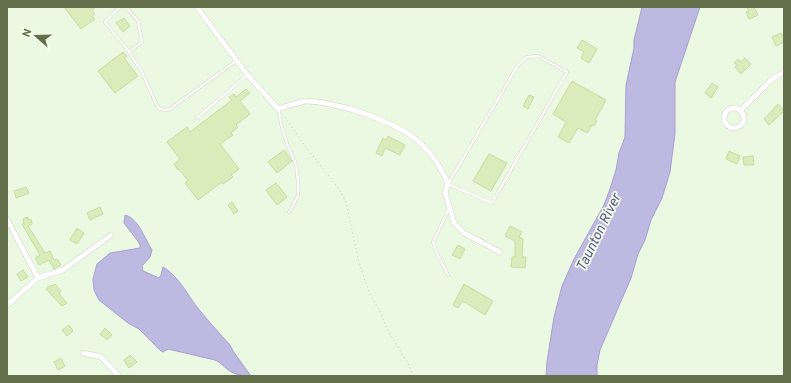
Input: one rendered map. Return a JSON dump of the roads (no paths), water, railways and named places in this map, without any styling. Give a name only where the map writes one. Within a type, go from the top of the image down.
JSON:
[{"type":"street","points":[[196,7],[247,75],[278,109],[306,101],[325,104],[354,111],[391,124],[412,136],[427,149],[440,166],[448,184],[445,192],[454,223],[464,233],[500,252]]},
{"type":"street","points":[[741,110],[772,80],[784,72]]},
{"type":"street","points":[[731,108],[741,110],[745,118],[742,125],[736,128],[727,126],[724,121],[726,112],[731,108]]},
{"type":"street","points":[[7,220],[38,278]]},
{"type":"street","points":[[7,305],[38,278],[63,270],[111,235]]},
{"type":"street","points":[[83,353],[100,357],[119,376]]},
{"type":"lane","points":[[120,7],[105,22],[142,72],[158,108],[165,110],[170,109],[236,61]]},
{"type":"lane","points":[[126,7],[138,22],[142,42],[128,52]]},
{"type":"lane","points":[[538,56],[567,72],[492,203],[448,184],[518,65],[527,57],[538,56]]},
{"type":"lane","points":[[197,118],[247,75]]},
{"type":"lane","points":[[278,109],[288,147],[296,164],[298,176],[298,196],[289,212]]},
{"type":"lane","points":[[448,275],[438,256],[433,242],[449,208]]},
{"type":"water","name":"Taunton River","points":[[642,7],[700,7],[675,82],[675,134],[670,172],[662,198],[651,220],[645,240],[638,254],[631,278],[600,350],[597,365],[597,376],[546,376],[554,317],[562,286],[574,259],[604,205],[625,137],[626,85],[634,48],[634,40]]},
{"type":"water","points":[[125,215],[134,220],[152,250],[150,257],[142,266],[143,271],[159,278],[163,267],[169,271],[184,288],[196,306],[230,345],[251,376],[235,374],[215,360],[168,349],[163,352],[161,351],[139,329],[128,323],[99,300],[94,290],[93,279],[97,264],[110,253],[140,248],[140,244],[124,223]]}]
